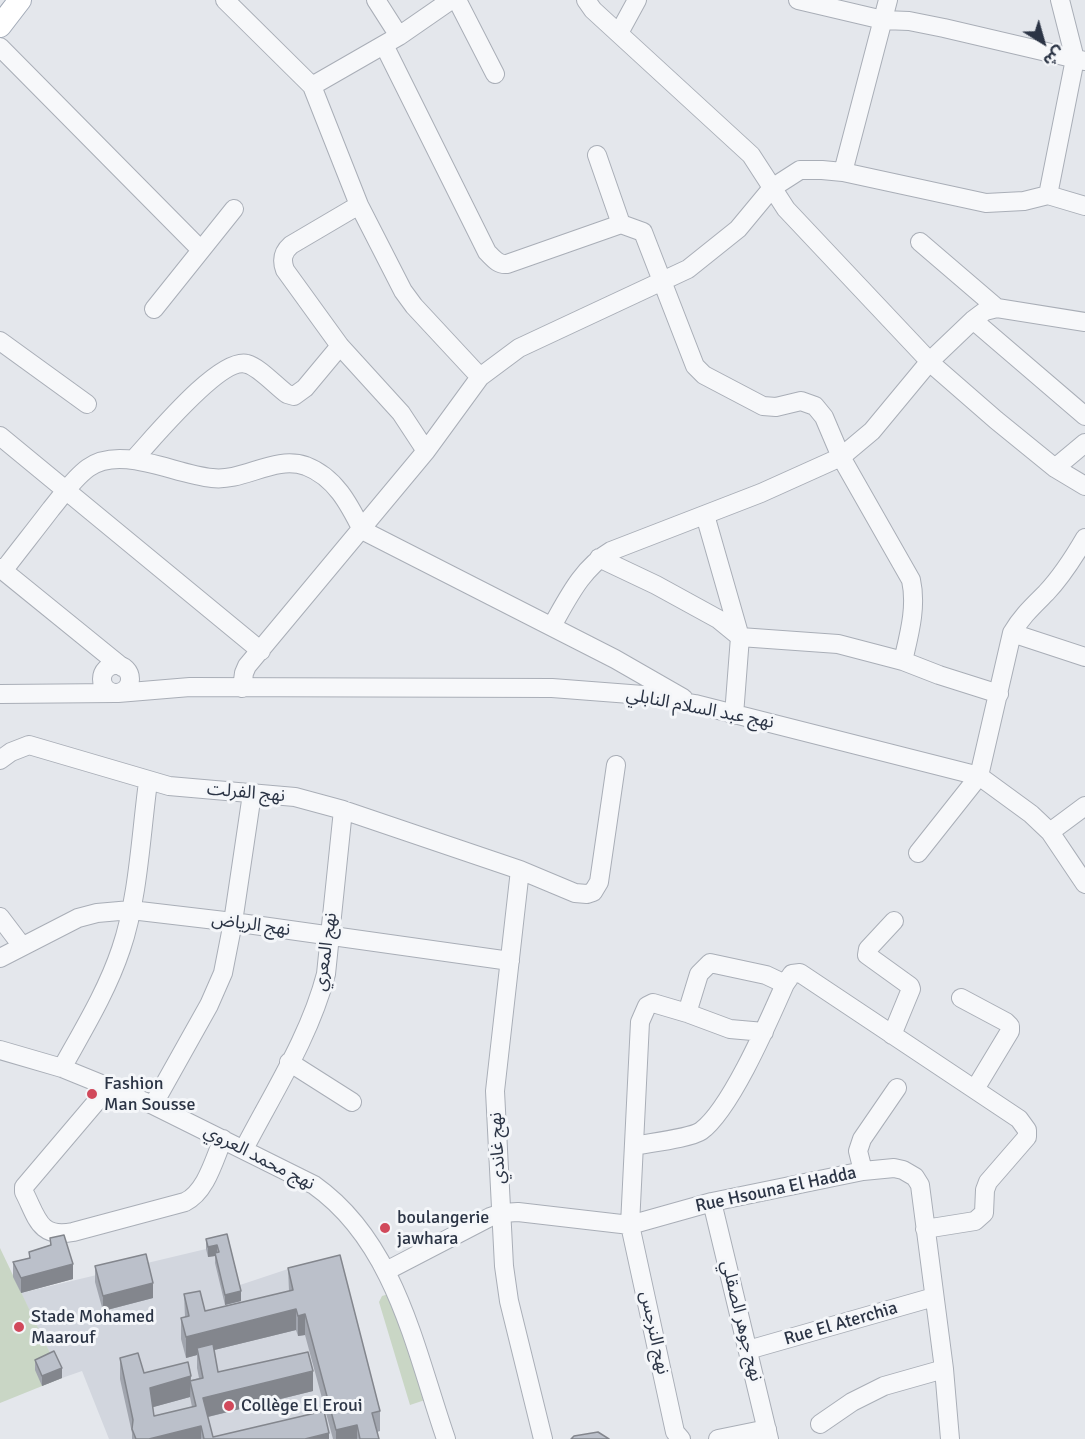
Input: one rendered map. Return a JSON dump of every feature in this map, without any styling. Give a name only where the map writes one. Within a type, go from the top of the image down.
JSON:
[{"type":"main road","points":[[0,26],[20,0]]},
{"type":"street","points":[[225,0],[312,86],[359,205],[403,291],[414,306],[480,377]]},
{"type":"street","points":[[376,0],[487,252],[496,261],[503,265],[507,264],[621,224],[643,232],[696,366],[704,375],[763,406],[776,407],[801,401],[815,406],[824,417],[841,457],[911,580],[913,590],[911,621],[903,661]]},
{"type":"street","points":[[312,86],[392,40],[452,0]]},
{"type":"street","points":[[457,0],[495,74]]},
{"type":"street","points":[[586,0],[593,10],[751,155],[786,209],[930,361],[996,420],[1055,468],[1085,486]]},
{"type":"street","points":[[619,33],[637,0]]},
{"type":"street","points":[[798,0],[883,20],[932,25],[1080,60]]},
{"type":"street","points":[[843,172],[888,0]]},
{"type":"street","points":[[1048,195],[1080,60],[1060,0]]},
{"type":"street","points":[[0,47],[201,250]]},
{"type":"street","points":[[597,155],[621,224]]},
{"type":"street","points":[[242,688],[247,666],[426,452],[480,377],[519,348],[688,269],[738,229],[772,188],[800,170],[843,172],[986,203],[1024,201],[1048,195],[1085,206]]},
{"type":"street","points":[[359,205],[291,245],[282,259],[285,270],[340,346],[401,413],[426,452]]},
{"type":"street","points":[[154,309],[234,209]]},
{"type":"street","points":[[920,242],[997,308]]},
{"type":"street","points":[[552,626],[581,577],[599,558],[611,551],[761,494],[841,457],[872,431],[930,361],[973,320],[986,311],[997,308],[1085,322]]},
{"type":"street","points":[[973,320],[1085,416]]},
{"type":"street","points":[[0,341],[87,404]]},
{"type":"street","points":[[133,460],[197,391],[230,366],[237,363],[250,365],[287,394],[294,396],[305,388],[340,346]]},
{"type":"street","points":[[0,436],[261,651]]},
{"type":"street","points":[[1055,468],[1085,443]]},
{"type":"street","points":[[113,671],[102,682],[105,688],[116,693],[126,689],[130,676],[113,671],[81,635],[2,570],[67,489],[88,468],[113,459],[133,460],[195,476],[222,479],[234,478],[284,463],[306,466],[324,477],[342,495],[362,530],[552,626],[695,704]]},
{"type":"street","points":[[705,515],[740,637],[735,715]]},
{"type":"street","points":[[918,853],[979,776],[1012,633],[1018,621],[1065,570],[1085,538]]},
{"type":"street","points":[[599,558],[656,585],[718,619],[740,637],[838,644],[903,661],[999,694]]},
{"type":"street","points":[[1012,633],[1085,657]]},
{"type":"street","name":"نهج عبد السلام النابلي","points":[[71,695],[87,689],[113,671],[190,687]]},
{"type":"street","name":"نهج عبد السلام النابلي","points":[[0,694],[71,695],[190,687],[561,689],[643,695],[695,704],[979,776],[1031,814],[1050,832],[1085,884]]},
{"type":"street","name":"نهج الفرلت","points":[[0,760],[20,747],[29,745],[148,782],[169,786],[295,797],[343,810],[587,894],[595,890],[600,875],[616,765]]},
{"type":"street","points":[[62,1068],[113,971],[121,949],[131,910],[148,782]]},
{"type":"street","points":[[153,1105],[219,982],[227,960],[252,794]]},
{"type":"street","points":[[1050,832],[1085,806]]},
{"type":"street","name":"نهج المعري","points":[[244,1149],[320,998],[326,974],[343,810]]},
{"type":"street","name":"نهج غاندي","points":[[520,870],[495,1091],[504,1266],[509,1301],[543,1439]]},
{"type":"street","name":"نهج الرياض","points":[[0,958],[88,915],[131,910],[510,961]]},
{"type":"street","points":[[0,917],[22,946]]},
{"type":"street","points":[[892,1035],[910,986],[867,955],[868,949],[894,921]]},
{"type":"street","points":[[764,1032],[730,1029],[687,1012],[699,974],[710,963],[766,975],[785,984]]},
{"type":"street","points":[[634,1146],[699,1132],[713,1120],[764,1032],[785,984],[792,974],[800,973],[1019,1119],[1027,1130],[1027,1137],[988,1182],[985,1190],[985,1208],[975,1221],[925,1229]]},
{"type":"street","points":[[961,998],[1010,1026],[1010,1031],[975,1089]]},
{"type":"street","name":"نهج النرجس","points":[[681,1439],[675,1432],[630,1225],[640,1022],[647,1005],[653,1003],[687,1012]]},
{"type":"street","name":"نهج محمد العروي","points":[[0,1050],[62,1068],[153,1105],[314,1185],[331,1197],[358,1225],[386,1271],[404,1310],[446,1439]]},
{"type":"street","points":[[289,1062],[352,1102]]},
{"type":"street","points":[[108,1088],[24,1186],[24,1192],[41,1226],[47,1232],[62,1234],[73,1232],[192,1199],[200,1190],[223,1139]]},
{"type":"street","points":[[863,1171],[858,1151],[862,1139],[897,1088]]},
{"type":"street","name":"Rue Hsouna El Hadda","points":[[386,1271],[502,1213],[518,1212],[630,1225],[712,1202],[863,1171],[894,1168],[903,1170],[915,1177],[920,1185],[944,1369],[950,1439]]},
{"type":"street","name":"نهج جوهر الصقلي","points":[[712,1202],[768,1434]]},
{"type":"street","name":"Rue El Aterchia","points":[[748,1350],[934,1298]]},
{"type":"street","points":[[820,1424],[852,1402],[884,1386],[944,1369]]},
{"type":"street","points":[[718,1439],[768,1434]]},
{"type":"shaded area","points":[[227,1244],[237,1286],[291,1268],[380,1431],[372,1433],[374,1439],[109,1439],[82,1371],[62,1378],[21,1293]]},
{"type":"green space","name":"Stade Mohamed Maarouf","points":[[0,1248],[62,1378],[0,1403]]},
{"type":"green space","points":[[389,1294],[425,1400],[410,1405],[379,1302],[382,1296]]},
{"type":"building","points":[[227,1234],[241,1291],[225,1295],[215,1253],[219,1252],[217,1245],[208,1247],[206,1239]]},
{"type":"building","points":[[64,1235],[73,1264],[21,1278],[13,1262],[30,1258],[29,1252],[51,1245],[50,1238]]},
{"type":"building","points":[[146,1254],[153,1283],[103,1296],[95,1266]]},
{"type":"building","points":[[340,1255],[380,1411],[372,1413],[379,1439],[360,1439],[357,1425],[336,1430],[305,1314],[298,1316],[296,1309],[186,1337],[181,1318],[189,1316],[184,1294],[200,1291],[205,1311],[293,1290],[288,1268]]},
{"type":"building","points":[[213,1344],[218,1372],[308,1352],[313,1371],[203,1398],[213,1437],[324,1411],[329,1433],[305,1439],[204,1439],[201,1426],[149,1439],[136,1439],[132,1429],[133,1420],[120,1358],[138,1353],[144,1373],[188,1362],[191,1376],[150,1388],[154,1416],[196,1406],[190,1381],[203,1378],[197,1348]]},
{"type":"building","points":[[54,1351],[62,1368],[42,1376],[35,1360]]},
{"type":"building","points":[[598,1432],[609,1439],[571,1439],[574,1436]]},
{"type":"place","name":"Fashion Man Sousse","points":[[92,1094]]},
{"type":"place","name":"boulangerie jawhara","points":[[385,1228]]},
{"type":"place","name":"Stade Mohamed Maarouf","points":[[19,1327]]},
{"type":"place","name":"Collège El Eroui","points":[[229,1406]]}]
